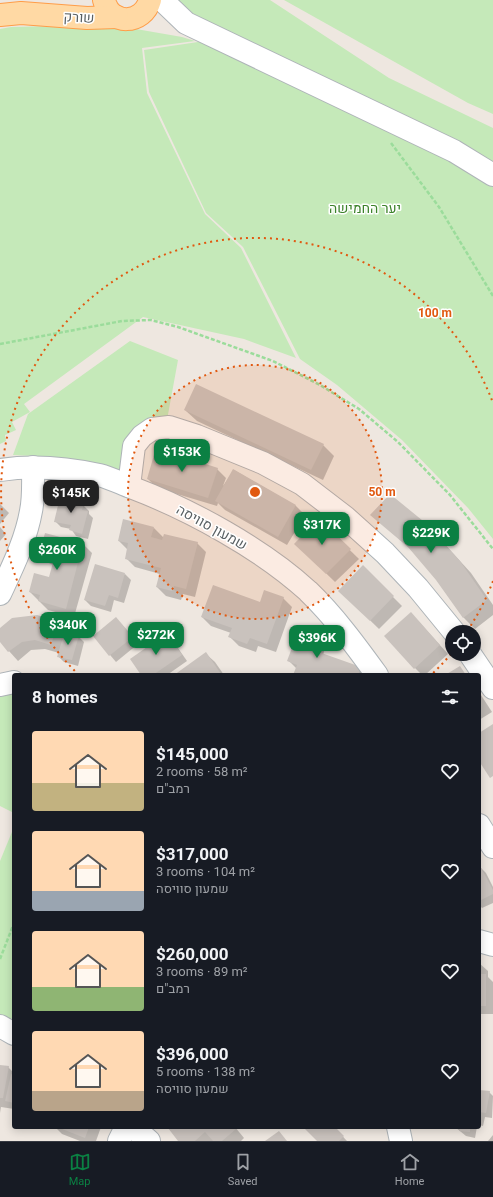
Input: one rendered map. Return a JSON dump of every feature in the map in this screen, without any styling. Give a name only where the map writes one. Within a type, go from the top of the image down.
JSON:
[{"type":"main road","name":"שורק","points":[[40,14],[65,10],[91,0]]},
{"type":"main road","name":"שורק","points":[[0,15],[21,13],[87,18],[111,8],[127,19],[138,16],[146,9],[150,0]]},
{"type":"street","points":[[162,0],[186,23],[454,151],[493,175]]},
{"type":"street","points":[[128,486],[134,446],[142,436],[152,429],[169,427],[197,436],[263,463],[302,484],[345,517],[385,553],[418,588],[448,625]]},
{"type":"street","points":[[0,594],[14,566],[32,510],[33,467]]},
{"type":"street","name":"שמעון סוויסה","points":[[0,470],[33,467],[53,468],[100,475],[168,502],[217,528],[267,558],[307,591],[339,624],[376,673]]},
{"type":"street","points":[[475,661],[493,688]]},
{"type":"street","points":[[0,685],[12,682]]},
{"type":"street","points":[[481,828],[493,847]]},
{"type":"street","points":[[481,942],[493,945]]},
{"type":"street","points":[[0,1026],[12,1033]]},
{"type":"street","points":[[119,1141],[125,1129]]},
{"type":"street","points":[[135,1129],[149,1141]]},
{"type":"street","points":[[398,1129],[401,1141]]},
{"type":"path","points":[[389,140],[439,207],[493,296]]},
{"type":"path","points":[[0,344],[122,321],[151,320],[178,327],[273,361],[320,385],[359,409],[398,442],[450,495],[493,549]]},
{"type":"path","points":[[0,959],[12,929]]},
{"type":"green space","name":"יער החמישה","points":[[178,0],[270,0],[389,78],[493,128],[493,539],[468,508],[402,440],[337,385],[300,359],[243,247],[206,213],[149,92],[144,50],[198,42],[205,24]]},
{"type":"green space","points":[[284,0],[493,0],[493,114],[468,103]]},
{"type":"green space","points":[[53,26],[136,29],[182,37],[195,41],[142,48],[147,93],[205,214],[241,248],[296,358],[244,339],[143,317],[24,404],[30,412],[12,422],[16,430],[5,435],[6,441],[0,444],[0,29],[11,27]]},
{"type":"green space","points":[[130,341],[178,360],[167,420],[157,421],[131,430],[121,475],[53,457],[13,455],[28,414]]},
{"type":"green space","points":[[12,693],[12,812],[0,806],[0,696]]},
{"type":"green space","points":[[12,832],[11,1020],[0,1014],[0,861]]},
{"type":"building","points":[[196,384],[324,444],[311,470],[184,410]]},
{"type":"building","points":[[156,448],[218,468],[208,498],[147,479]]},
{"type":"building","points":[[233,469],[296,505],[278,537],[215,501]]},
{"type":"building","points":[[61,493],[72,496],[71,500],[84,504],[82,510],[88,511],[82,534],[69,530],[71,525],[54,522]]},
{"type":"building","points":[[390,494],[428,525],[460,561],[487,600],[463,618],[436,580],[408,547],[370,515]]},
{"type":"building","points":[[319,518],[351,549],[326,574],[294,544]]},
{"type":"building","points":[[123,519],[154,527],[151,537],[162,540],[164,534],[198,542],[186,589],[174,586],[172,591],[156,587],[161,568],[125,559],[128,543],[118,541]]},
{"type":"building","points":[[45,533],[83,543],[66,609],[38,601],[40,595],[29,592],[34,573],[49,577],[54,559],[39,555]]},
{"type":"building","points":[[95,564],[125,573],[118,598],[109,595],[105,606],[84,600]]},
{"type":"building","points":[[363,565],[394,596],[370,621],[338,591]]},
{"type":"building","points":[[213,585],[260,602],[264,590],[284,597],[267,644],[250,638],[247,644],[228,637],[232,628],[201,617]]},
{"type":"building","points":[[411,612],[440,645],[414,669],[384,636]]},
{"type":"building","points":[[37,615],[58,621],[51,645],[35,640],[22,642],[8,652],[0,642],[0,628],[12,618]]},
{"type":"building","points":[[116,617],[133,637],[109,656],[93,636]]},
{"type":"building","points":[[299,629],[318,635],[313,650],[361,667],[359,673],[294,673],[297,665],[287,661]]},
{"type":"building","points":[[65,631],[79,635],[72,660],[57,657]]},
{"type":"building","points":[[167,633],[182,655],[156,673],[140,673],[130,659]]},
{"type":"building","points":[[206,652],[220,673],[177,673]]},
{"type":"building","points":[[460,666],[465,673],[448,673]]},
{"type":"building","points":[[493,724],[493,776],[490,778],[481,764],[481,732]]},
{"type":"building","points":[[481,868],[493,890],[493,894],[481,900]]},
{"type":"building","points":[[481,974],[486,974],[486,1006],[481,1006]]},
{"type":"building","points":[[0,1065],[9,1066],[3,1098],[0,1098]]},
{"type":"building","points":[[11,1074],[12,1103],[5,1101]]},
{"type":"building","points":[[481,1090],[490,1091],[486,1113],[481,1112]]},
{"type":"building","points":[[62,1129],[88,1129],[85,1138]]},
{"type":"building","points":[[169,1129],[236,1129],[222,1141],[213,1141],[205,1132],[195,1141],[178,1141]]},
{"type":"building","points":[[305,1129],[337,1129],[344,1136],[339,1141],[317,1141]]},
{"type":"building","points":[[460,1129],[470,1129],[470,1132],[459,1131]]},
{"type":"building","points":[[279,1131],[287,1141],[265,1141]]}]
